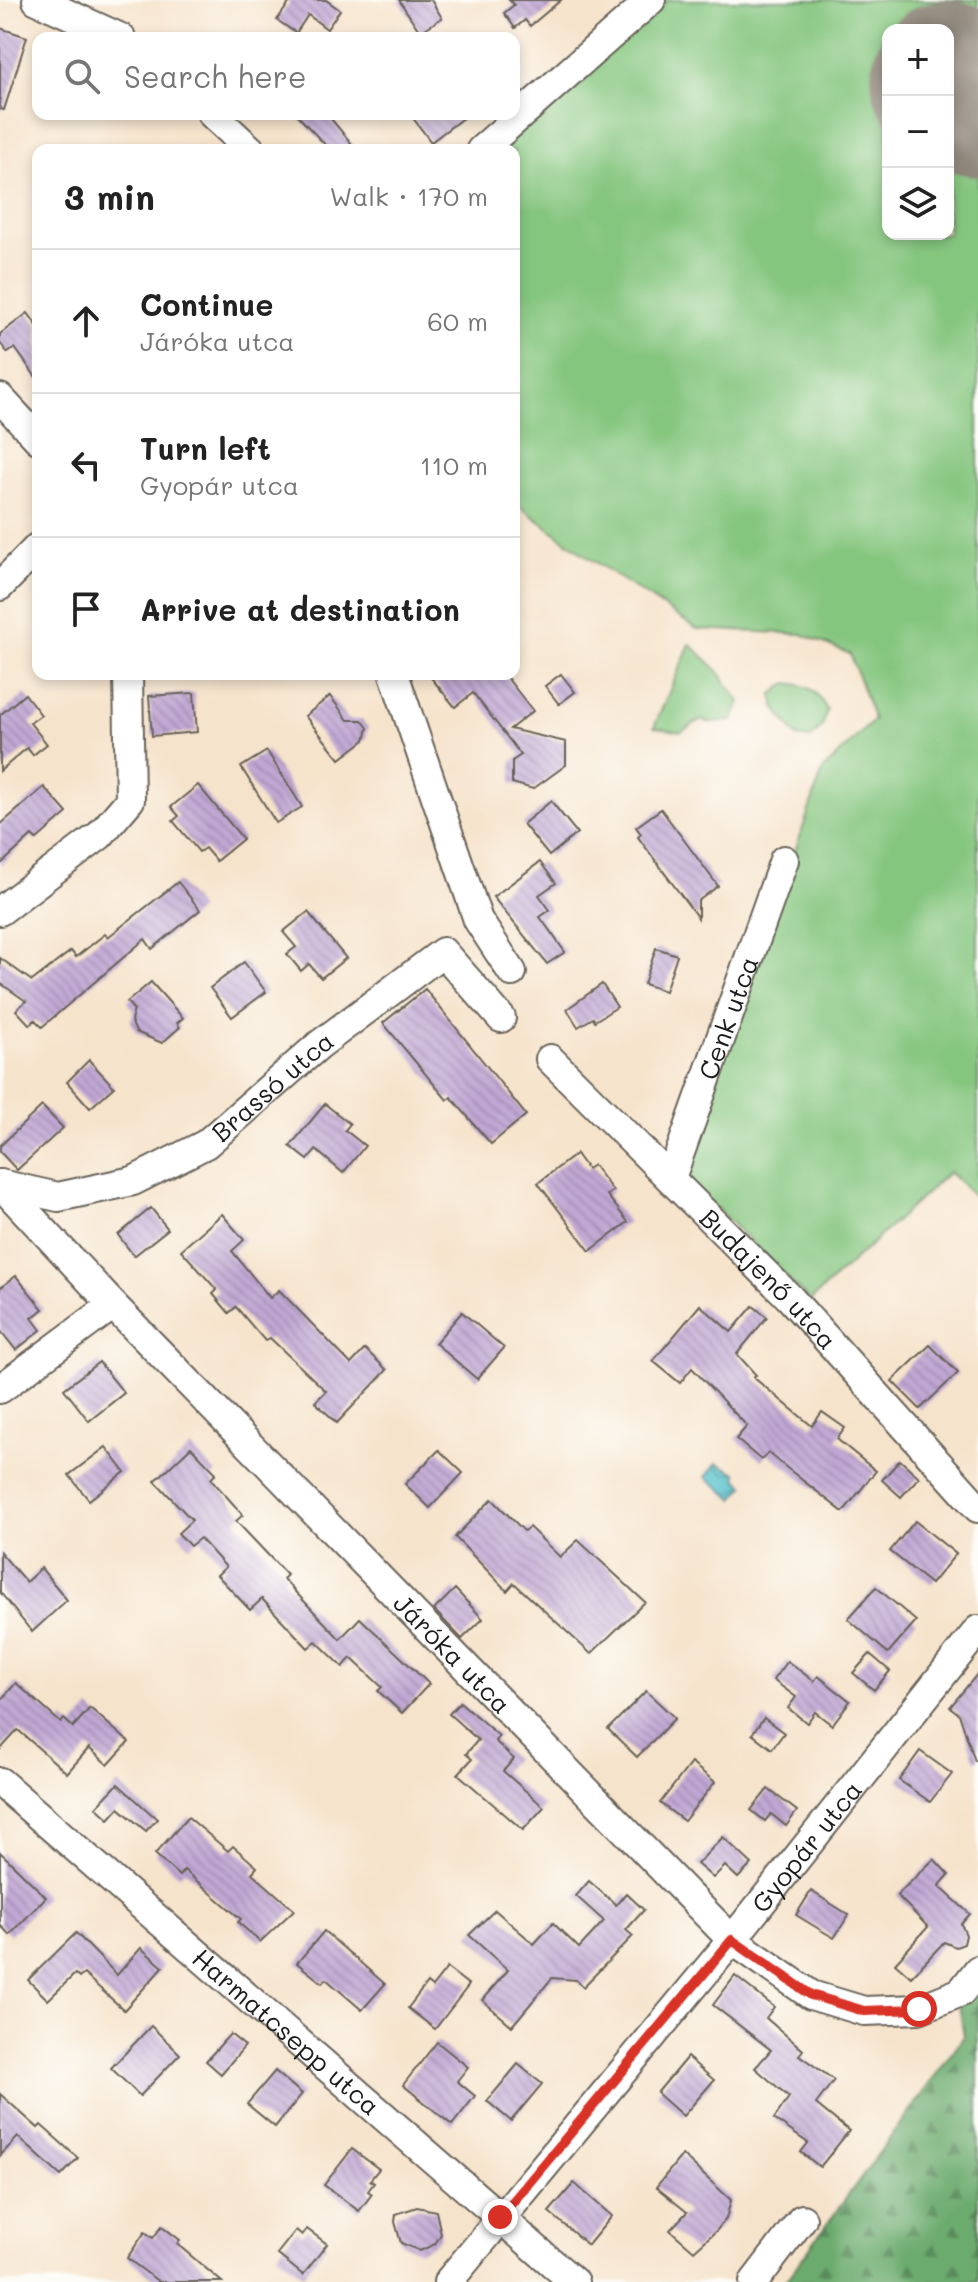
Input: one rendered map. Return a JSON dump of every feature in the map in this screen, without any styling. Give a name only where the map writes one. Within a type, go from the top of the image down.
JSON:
[{"type":"street","points":[[37,0],[108,32]]},
{"type":"street","points":[[520,113],[633,5]]},
{"type":"street","points":[[218,120],[244,144]]},
{"type":"street","points":[[487,144],[512,120]]},
{"type":"street","points":[[0,398],[32,433]]},
{"type":"street","points":[[0,586],[32,553]]},
{"type":"street","points":[[0,911],[100,835],[130,800],[128,680]]},
{"type":"street","points":[[396,680],[478,920],[512,972]]},
{"type":"street","name":"Cenk utca","points":[[671,1178],[784,860]]},
{"type":"street","name":"Brassó utca","points":[[0,1184],[58,1197],[133,1181],[206,1144],[319,1045],[443,952],[501,1018]]},
{"type":"street","name":"Budajenő utca","points":[[550,1059],[790,1298],[978,1508]]},
{"type":"street","name":"Járóka utca","points":[[0,1184],[113,1305],[732,1940],[811,1995],[864,2011],[919,2009],[970,1981]]},
{"type":"street","points":[[0,1389],[113,1305]]},
{"type":"street","name":"Gyopár utca","points":[[448,2282],[732,1940],[978,1630]]},
{"type":"street","name":"Harmatcsepp utca","points":[[0,1782],[574,2282]]},
{"type":"street","points":[[754,2282],[802,2219]]},
{"type":"green space","points":[[668,0],[978,0],[978,1200],[949,1172],[810,1301],[683,1175],[823,770],[874,720],[850,654],[802,634],[697,629],[585,555],[520,506],[520,144],[502,144]]},
{"type":"green space","points":[[690,644],[718,671],[740,702],[733,720],[710,723],[701,720],[681,732],[654,727]]},
{"type":"green space","points":[[787,683],[812,690],[827,710],[822,727],[810,739],[797,737],[775,707],[772,695]]},
{"type":"green space","points":[[978,1957],[978,2282],[785,2282],[964,2036],[956,1987]]},
{"type":"water","points":[[717,1463],[737,1473],[737,1479],[745,1486],[734,1499],[706,1477]]},
{"type":"building","points":[[287,0],[326,0],[340,10],[327,29],[308,15],[295,32],[277,20],[290,2]]},
{"type":"building","points":[[399,0],[431,0],[442,18],[420,32]]},
{"type":"building","points":[[509,0],[561,0],[530,26],[525,20],[515,28],[504,13],[514,5]]},
{"type":"building","points":[[0,28],[27,37],[4,110],[0,109]]},
{"type":"building","points":[[302,120],[332,120],[352,144],[324,144]]},
{"type":"building","points":[[414,120],[460,120],[431,142]]},
{"type":"building","points":[[28,313],[32,319],[32,372],[15,348],[8,353],[0,343],[0,334]]},
{"type":"building","points":[[561,674],[575,692],[559,704],[545,686]]},
{"type":"building","points":[[433,680],[509,680],[533,711],[510,729],[566,742],[566,765],[533,789],[512,783],[512,761],[521,755],[473,693],[455,707]]},
{"type":"building","points":[[194,693],[197,732],[152,736],[149,696]]},
{"type":"building","points":[[25,694],[41,715],[30,723],[47,744],[33,755],[27,748],[0,771],[0,715]]},
{"type":"building","points":[[330,696],[348,720],[362,720],[368,728],[365,740],[340,759],[305,716]]},
{"type":"building","points":[[267,751],[302,807],[276,823],[241,767]]},
{"type":"building","points":[[198,785],[243,839],[216,861],[205,848],[199,852],[173,821],[179,816],[171,807]]},
{"type":"building","points":[[44,787],[67,813],[36,840],[32,836],[0,865],[0,825]]},
{"type":"building","points":[[551,801],[577,833],[549,856],[523,824]]},
{"type":"building","points":[[661,809],[718,886],[698,901],[698,918],[638,837],[641,834],[636,827]]},
{"type":"building","points":[[540,862],[556,883],[539,895],[550,910],[540,917],[565,952],[547,964],[493,897]]},
{"type":"building","points":[[178,882],[200,910],[152,949],[145,939],[42,1027],[35,1020],[30,1025],[16,1010],[26,1001],[0,983],[0,958],[32,981],[71,951],[76,957],[105,934],[108,937]]},
{"type":"building","points":[[308,912],[346,958],[321,978],[309,964],[301,971],[287,954],[296,947],[283,932]]},
{"type":"building","points":[[656,948],[677,955],[665,991],[644,984]]},
{"type":"building","points":[[244,962],[266,992],[232,1017],[210,988]]},
{"type":"building","points":[[151,982],[183,1018],[177,1023],[180,1027],[162,1043],[136,1032],[131,1021],[134,1010],[127,1002]]},
{"type":"building","points":[[602,984],[617,1007],[595,1021],[593,1018],[578,1027],[567,1009]]},
{"type":"building","points":[[425,989],[526,1115],[491,1144],[451,1097],[447,1100],[383,1023]]},
{"type":"building","points":[[89,1060],[114,1087],[90,1108],[67,1082]]},
{"type":"building","points":[[325,1104],[350,1124],[345,1130],[365,1146],[343,1173],[316,1150],[308,1160],[290,1146]]},
{"type":"building","points":[[42,1106],[63,1128],[17,1170],[0,1152],[0,1146]]},
{"type":"building","points":[[576,1154],[587,1169],[593,1165],[613,1191],[607,1195],[628,1222],[590,1251],[538,1183]]},
{"type":"building","points":[[151,1208],[168,1229],[134,1256],[118,1235]]},
{"type":"building","points":[[222,1214],[244,1240],[232,1251],[270,1298],[279,1290],[351,1364],[365,1349],[387,1370],[337,1423],[315,1402],[326,1391],[270,1338],[265,1341],[236,1307],[229,1313],[213,1294],[217,1290],[181,1250]]},
{"type":"building","points":[[16,1276],[43,1309],[32,1318],[41,1330],[16,1350],[0,1330],[0,1288]]},
{"type":"building","points":[[700,1305],[731,1332],[753,1306],[767,1317],[737,1354],[756,1375],[753,1377],[812,1426],[822,1412],[845,1428],[837,1439],[876,1471],[843,1512],[768,1453],[761,1460],[736,1439],[747,1426],[692,1368],[680,1383],[653,1361]]},
{"type":"building","points":[[462,1312],[504,1348],[477,1379],[435,1343]]},
{"type":"building","points":[[930,1345],[958,1373],[920,1409],[892,1381]]},
{"type":"building","points":[[99,1362],[124,1393],[89,1421],[64,1389]]},
{"type":"building","points":[[106,1447],[125,1472],[89,1500],[69,1475]]},
{"type":"building","points":[[191,1447],[216,1473],[211,1479],[243,1515],[236,1521],[287,1575],[283,1579],[340,1639],[360,1618],[429,1684],[402,1713],[378,1691],[382,1687],[351,1658],[343,1667],[316,1641],[308,1648],[262,1599],[250,1610],[217,1575],[226,1567],[200,1538],[190,1546],[178,1533],[192,1520],[155,1481]]},
{"type":"building","points":[[439,1450],[463,1473],[430,1508],[405,1484]]},
{"type":"building","points":[[900,1460],[919,1477],[901,1497],[882,1480]]},
{"type":"building","points":[[492,1499],[524,1531],[529,1527],[560,1557],[578,1540],[645,1602],[591,1654],[514,1583],[507,1591],[455,1537]]},
{"type":"building","points":[[915,1521],[956,1554],[931,1584],[890,1551]]},
{"type":"building","points":[[0,1552],[26,1582],[41,1568],[67,1600],[32,1632],[0,1592]]},
{"type":"building","points":[[876,1587],[916,1621],[888,1653],[848,1619]]},
{"type":"building","points":[[455,1589],[483,1619],[462,1639],[434,1610]]},
{"type":"building","points":[[870,1654],[890,1671],[874,1690],[853,1673]]},
{"type":"building","points":[[787,1661],[814,1681],[818,1676],[850,1701],[832,1725],[815,1712],[807,1723],[788,1708],[796,1697],[773,1680]]},
{"type":"building","points":[[978,1673],[978,1760],[975,1761],[959,1714],[950,1707]]},
{"type":"building","points":[[16,1683],[61,1723],[64,1719],[73,1727],[90,1708],[129,1742],[108,1765],[89,1748],[67,1773],[18,1730],[0,1750],[0,1701]]},
{"type":"building","points":[[646,1691],[675,1718],[637,1757],[608,1729]]},
{"type":"building","points":[[460,1702],[499,1736],[495,1741],[514,1759],[503,1771],[544,1807],[523,1830],[458,1774],[472,1759],[466,1754],[478,1740],[449,1714]]},
{"type":"building","points":[[764,1718],[784,1733],[772,1749],[752,1734]]},
{"type":"building","points":[[920,1751],[952,1774],[930,1802],[899,1780]]},
{"type":"building","points":[[691,1763],[715,1782],[684,1821],[660,1803]]},
{"type":"building","points":[[118,1784],[157,1819],[146,1831],[119,1808],[109,1819],[96,1807]]},
{"type":"building","points":[[768,1789],[797,1811],[786,1826],[771,1814],[765,1821],[751,1810]]},
{"type":"building","points":[[188,1817],[228,1851],[233,1846],[257,1867],[252,1873],[294,1910],[260,1942],[238,1922],[241,1919],[184,1870],[179,1876],[155,1854]]},
{"type":"building","points":[[723,1837],[752,1864],[738,1878],[725,1866],[713,1878],[697,1864]]},
{"type":"building","points":[[0,1852],[46,1897],[10,1935],[0,1925]]},
{"type":"building","points":[[934,1859],[949,1875],[939,1886],[970,1914],[961,1924],[966,1935],[964,1944],[956,1947],[944,1942],[911,1977],[895,1963],[928,1927],[897,1895]]},
{"type":"building","points":[[589,1881],[616,1905],[626,1893],[644,1910],[626,1930],[633,1936],[583,1987],[576,1980],[552,1978],[512,2026],[482,2000],[508,1970],[469,1935],[495,1910],[534,1944],[553,1923],[579,1948],[604,1921],[576,1896]]},
{"type":"building","points":[[811,1891],[849,1915],[834,1938],[796,1915]]},
{"type":"building","points":[[324,1931],[385,1984],[362,2010],[326,1979],[322,1983],[297,1963]]},
{"type":"building","points":[[76,1933],[117,1975],[141,1948],[163,1967],[124,2010],[84,1974],[79,1978],[75,1974],[48,2000],[28,1980]]},
{"type":"building","points":[[447,1968],[469,1985],[435,2029],[408,2008],[427,1983],[432,1987]]},
{"type":"building","points":[[735,1976],[774,2007],[766,2018],[803,2050],[799,2055],[834,2080],[816,2104],[849,2131],[820,2167],[801,2152],[808,2143],[774,2119],[789,2097],[755,2068],[771,2050],[713,2005]]},
{"type":"building","points":[[151,2026],[180,2054],[140,2096],[111,2068]]},
{"type":"building","points":[[230,2034],[245,2046],[221,2074],[206,2061]]},
{"type":"building","points":[[437,2042],[468,2067],[457,2081],[475,2096],[452,2125],[403,2085]]},
{"type":"building","points":[[687,2057],[714,2080],[683,2116],[657,2093]]},
{"type":"building","points":[[518,2064],[542,2084],[511,2121],[487,2101]]},
{"type":"building","points":[[275,2071],[302,2094],[275,2127],[247,2104]]},
{"type":"building","points":[[0,2094],[78,2158],[61,2176],[18,2137],[0,2156]]},
{"type":"building","points":[[352,2149],[379,2169],[370,2180],[374,2183],[368,2191],[372,2194],[359,2211],[324,2185]]},
{"type":"building","points":[[682,2155],[731,2200],[726,2219],[694,2251],[670,2230],[687,2212],[656,2187]]},
{"type":"building","points":[[574,2183],[612,2216],[588,2245],[549,2212]]},
{"type":"building","points":[[417,2207],[436,2211],[441,2234],[435,2244],[420,2251],[401,2243],[395,2222],[396,2214]]},
{"type":"building","points":[[162,2226],[180,2240],[177,2244],[222,2282],[159,2282],[127,2258],[145,2232],[153,2238]]},
{"type":"building","points":[[307,2229],[327,2244],[303,2275],[277,2254],[296,2230],[302,2235]]},
{"type":"runway","points":[[954,81],[978,99]]},
{"type":"route","points":[[500,2217],[732,1940],[811,1995],[864,2011],[919,2009]]}]
